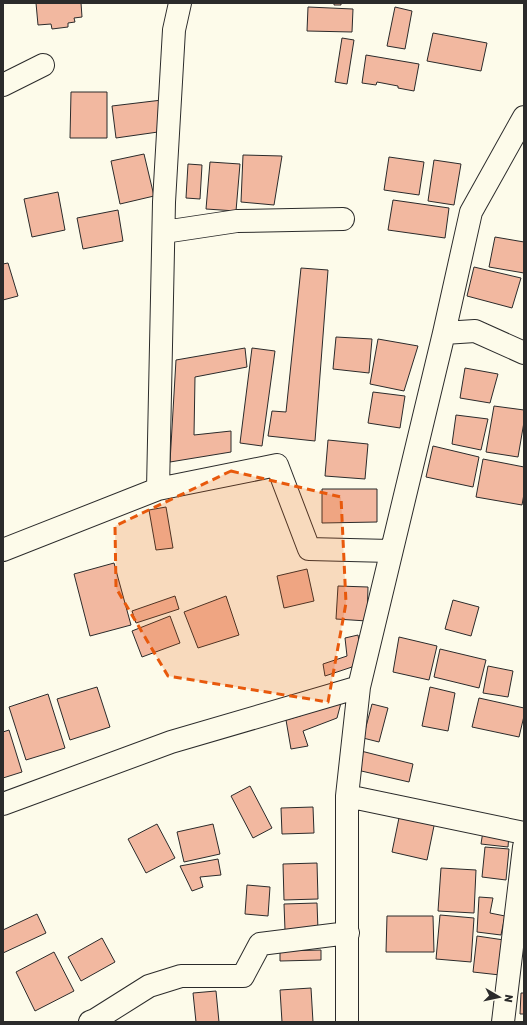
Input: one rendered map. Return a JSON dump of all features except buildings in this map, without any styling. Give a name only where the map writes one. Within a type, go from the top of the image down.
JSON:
[{"type":"street","points":[[158,490],[164,232],[174,30],[180,3]]},
{"type":"street","points":[[3,85],[43,65]]},
{"type":"street","points":[[348,1022],[348,796],[359,687],[390,552],[444,333],[471,212],[524,118]]},
{"type":"street","points":[[164,232],[237,221],[343,219]]},
{"type":"street","points":[[444,333],[475,331],[524,353]]},
{"type":"street","points":[[3,550],[158,490],[277,465],[309,549],[390,552]]},
{"type":"street","points":[[3,804],[171,742],[359,687]]},
{"type":"street","points":[[348,796],[524,833]]},
{"type":"street","points":[[503,1022],[524,847]]},
{"type":"street","points":[[93,1021],[149,986],[181,976],[242,976],[260,944],[348,933]]},
{"type":"highlighted area","points":[[231,471],[341,497],[346,603],[328,702],[168,676],[116,588],[115,526]]}]
